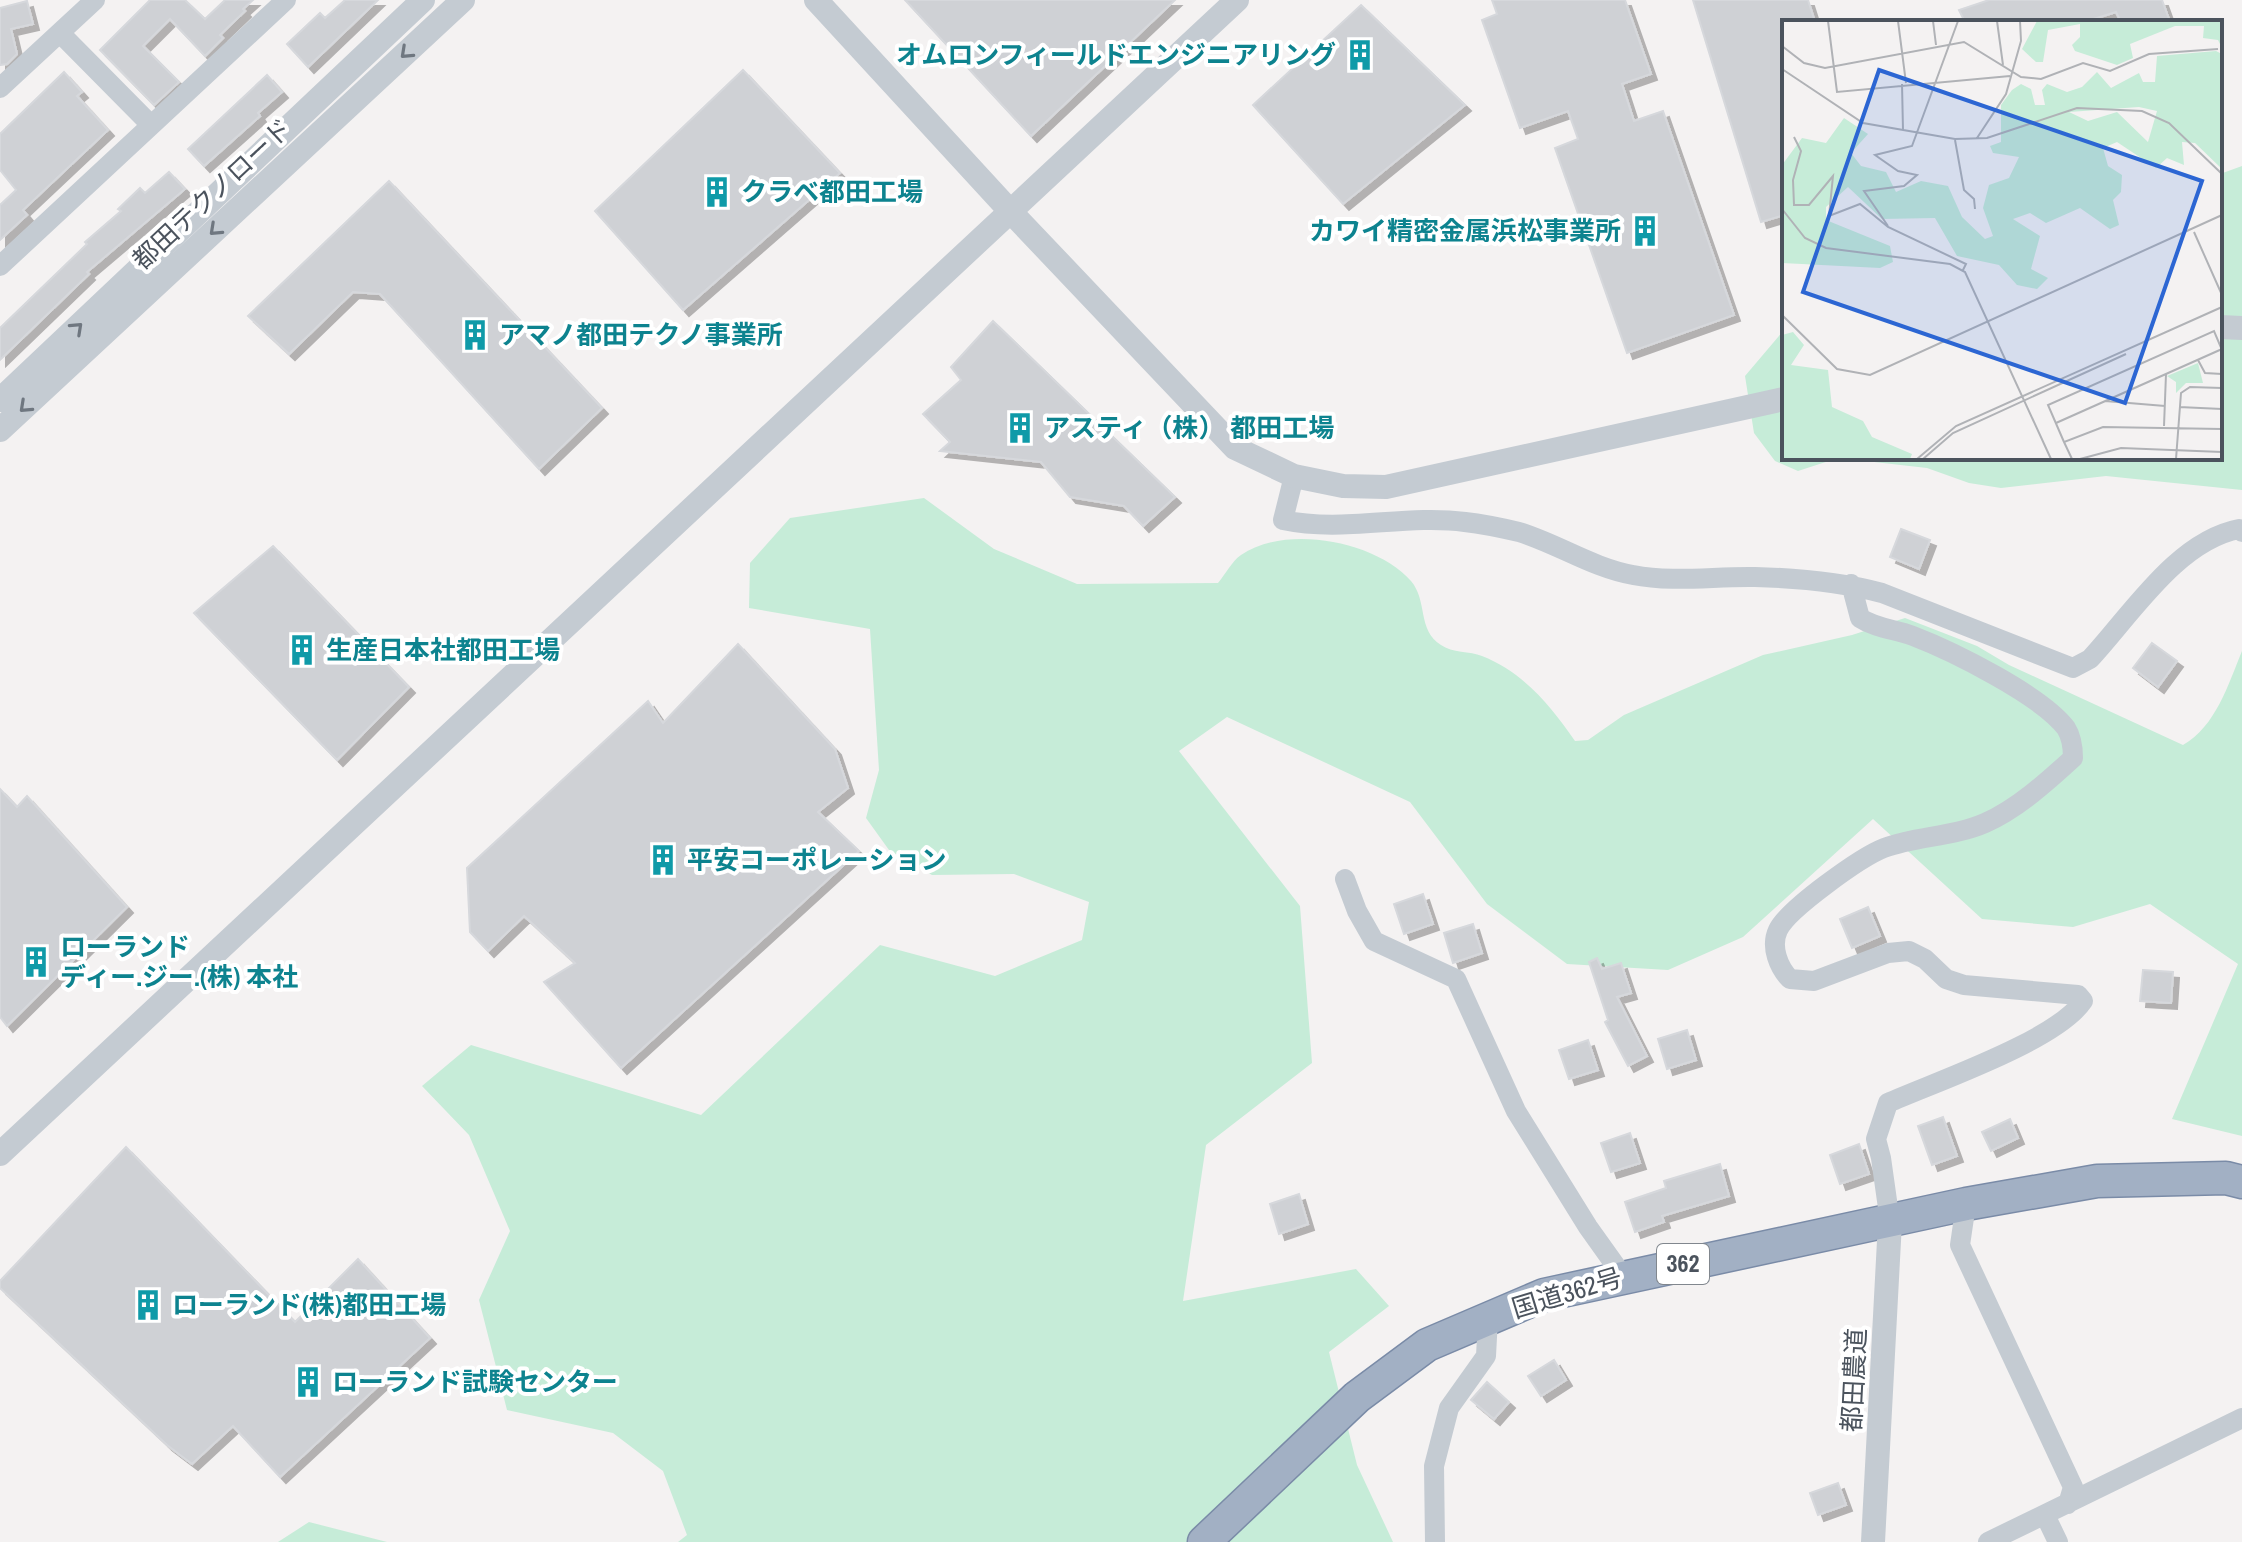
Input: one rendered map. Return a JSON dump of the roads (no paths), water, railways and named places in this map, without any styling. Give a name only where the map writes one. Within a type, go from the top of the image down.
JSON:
[{"type":"highway","name":"国道362号","points":[[1204,1542],[1357,1397],[1427,1345],[1544,1295],[1966,1204],[2097,1181],[2226,1178],[2242,1182]]},
{"type":"street","points":[[0,88],[95,0]]},
{"type":"street","points":[[0,266],[286,0]]},
{"type":"street","name":"都田テクノロード","points":[[0,400],[423,0]]},
{"type":"street","name":"都田テクノロード","points":[[0,430],[463,0]]},
{"type":"street","points":[[816,0],[1010,211],[1235,448],[1294,476],[1343,486],[1386,487],[1782,399]]},
{"type":"street","points":[[0,1154],[1237,0]]},
{"type":"street","points":[[60,33],[151,125]]},
{"type":"street","points":[[2222,327],[2242,328]]},
{"type":"street","points":[[1294,476],[1283,520],[1311,526],[1393,521],[1463,522],[1520,533],[1634,576],[1754,577],[1851,584],[1882,593],[2073,668],[2090,659],[2175,565],[2218,533],[2239,529],[2242,532]]},
{"type":"street","points":[[1851,584],[1860,618],[1872,625],[1905,633],[1940,647],[2031,699],[2067,730],[2073,749],[2073,758],[2007,810],[1984,824],[1915,838],[1862,858],[1819,891],[1778,929],[1775,944],[1779,968],[1790,979],[1814,981],[1888,953],[1909,951],[1925,959],[1946,979],[1964,985],[2078,995],[2083,1001],[2053,1029],[1888,1103],[1876,1139],[1890,1222]]},
{"type":"street","points":[[1345,879],[1357,911],[1374,941],[1456,979],[1516,1111],[1588,1227],[1623,1276]]},
{"type":"street","points":[[1966,1204],[1960,1245],[2073,1487],[2068,1504]]},
{"type":"street","name":"都田農道","points":[[1873,1542],[1890,1222]]},
{"type":"street","points":[[1435,1542],[1434,1466],[1449,1408],[1486,1356],[1488,1318]]},
{"type":"street","points":[[1988,1542],[2242,1418]]},
{"type":"street","points":[[2045,1515],[2058,1542]]},
{"type":"place","name":"オムロンフィールドエンジニアリング","points":[[1360,55]]},
{"type":"place","name":"クラベ都田工場","points":[[717,192]]},
{"type":"place","name":"カワイ精密金属浜松事業所","points":[[1645,231]]},
{"type":"place","name":"アマノ都田テクノ事業所","points":[[475,335]]},
{"type":"place","name":"アスティ（株） 都田工場","points":[[1020,428]]},
{"type":"place","name":"生産日本社都田工場","points":[[302,650]]},
{"type":"place","name":"平安コーポレーション","points":[[663,860]]},
{"type":"place","name":"ローランド ディー.ジー.(株) 本社","points":[[36,962]]},
{"type":"place","name":"ローランド(株)都田工場","points":[[148,1305]]},
{"type":"place","name":"ローランド試験センター","points":[[308,1382]]}]
